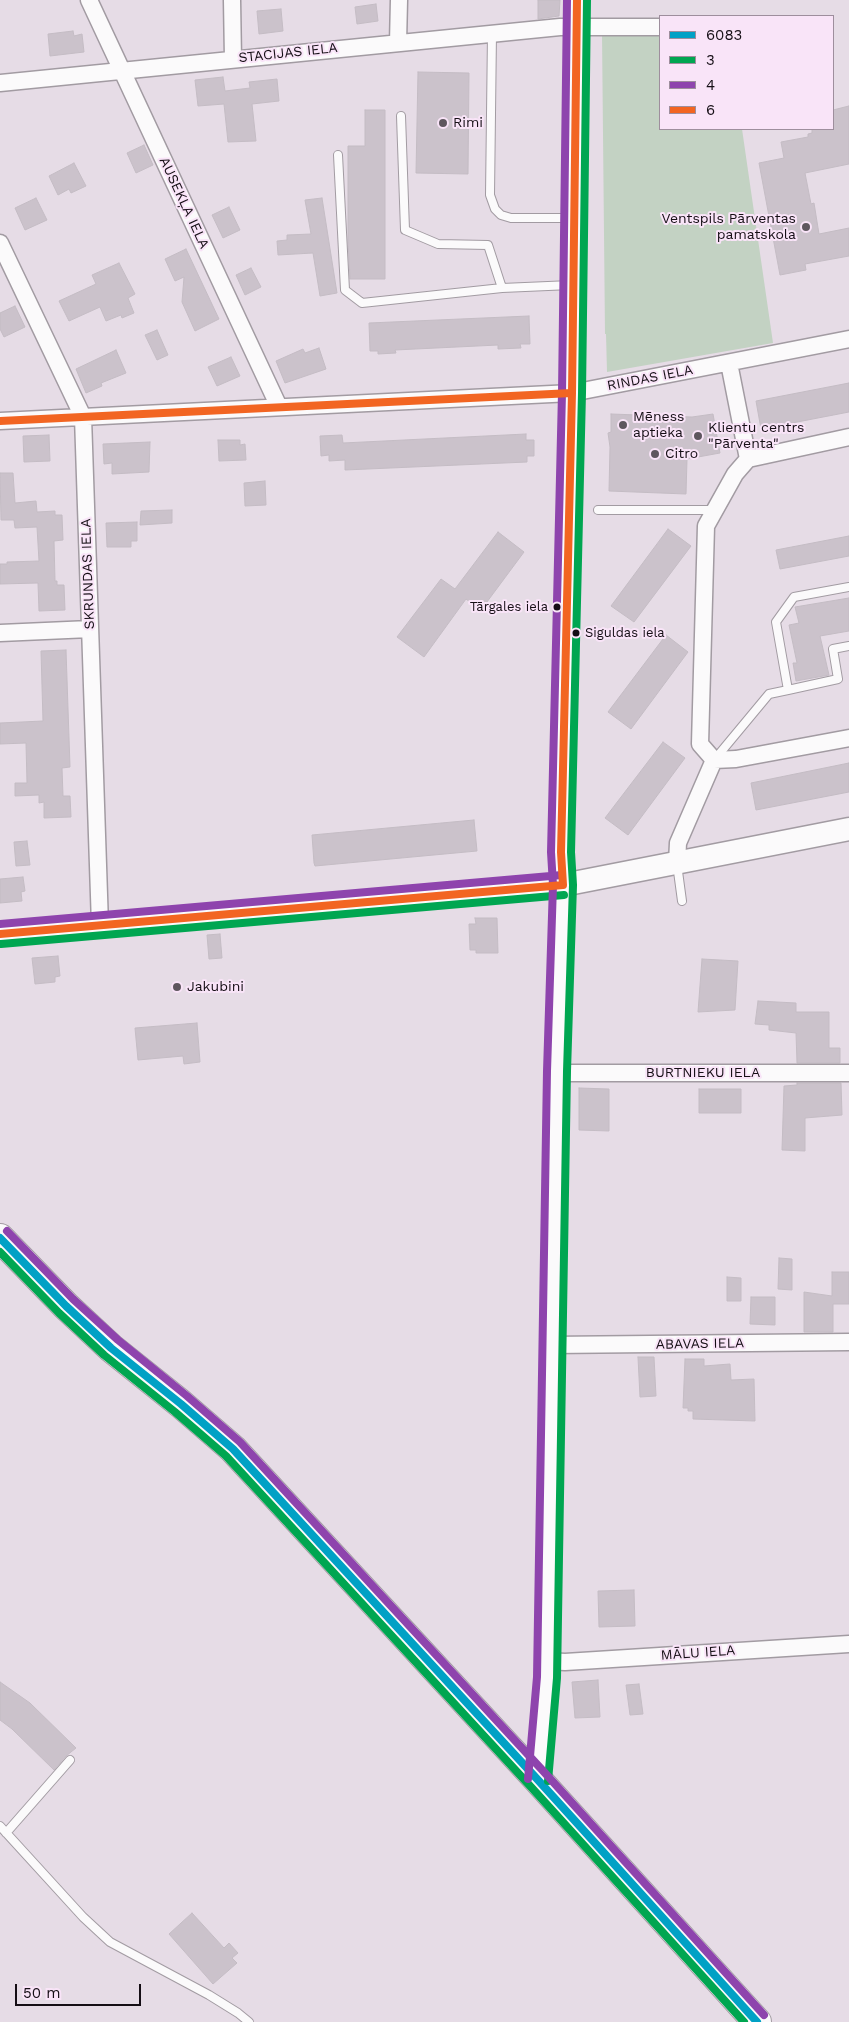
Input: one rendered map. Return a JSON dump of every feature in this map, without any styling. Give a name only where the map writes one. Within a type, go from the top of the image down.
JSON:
[{"type":"highway","points":[[0,1238],[66,1306],[111,1348],[181,1404],[233,1449],[538,1780],[757,2022]]},
{"type":"street","name":"AUSEKĻA IELA","points":[[89,0],[279,407]]},
{"type":"street","points":[[232,0],[233,59]]},
{"type":"street","points":[[398,42],[399,0]]},
{"type":"street","points":[[538,1780],[543,1740],[547,1661],[556,1071],[563,885],[561,852],[572,393],[577,0]]},
{"type":"street","name":"STACIJAS IELA","points":[[0,83],[560,27],[659,27]]},
{"type":"street","name":"SKRUNDAS IELA","points":[[0,242],[83,417],[100,925]]},
{"type":"street","name":"RINDAS IELA","points":[[0,421],[572,393],[849,340]]},
{"type":"street","points":[[729,363],[748,459]]},
{"type":"street","points":[[714,760],[700,744],[706,526],[735,474],[748,459],[849,437]]},
{"type":"street","points":[[0,633],[90,629]]},
{"type":"street","points":[[714,760],[736,759],[849,738]]},
{"type":"street","points":[[677,863],[678,842],[714,760]]},
{"type":"street","points":[[0,934],[563,885],[849,829]]},
{"type":"street","name":"BURTNIEKU IELA","points":[[556,1071],[567,1073],[849,1073]]},
{"type":"street","name":"ABAVAS IELA","points":[[551,1346],[849,1342]]},
{"type":"street","name":"MĀLU IELA","points":[[547,1661],[565,1662],[849,1644]]},
{"type":"lane","points":[[492,33],[490,195],[495,209],[501,215],[511,218],[574,218]]},
{"type":"lane","points":[[401,116],[405,230],[438,244],[488,245],[502,288]]},
{"type":"lane","points":[[338,155],[345,290],[362,303],[502,288],[573,285]]},
{"type":"lane","points":[[598,510],[715,510]]},
{"type":"lane","points":[[788,690],[776,622],[794,597],[849,587]]},
{"type":"lane","points":[[714,760],[769,694],[838,679],[833,649],[849,646]]},
{"type":"lane","points":[[677,863],[682,901]]},
{"type":"lane","points":[[6,1832],[70,1760]]},
{"type":"lane","points":[[0,1826],[83,1917],[110,1942],[209,1995],[238,2012],[249,2022]]},
{"type":"green space","points":[[659,33],[659,130],[742,130],[773,343],[607,372],[602,34]]},
{"type":"building","points":[[538,0],[560,0],[559,16],[538,19]]},
{"type":"building","points":[[376,4],[378,21],[357,24],[355,7]]},
{"type":"building","points":[[281,9],[283,31],[259,34],[257,11]]},
{"type":"building","points":[[73,31],[74,36],[82,34],[84,52],[50,56],[48,34]]},
{"type":"building","name":"Rimi","points":[[418,72],[469,73],[468,174],[416,173]]},
{"type":"building","points":[[223,77],[225,91],[250,88],[249,82],[277,79],[279,101],[252,104],[256,141],[228,142],[224,104],[198,106],[195,80]]},
{"type":"building","points":[[849,106],[849,164],[805,173],[811,204],[814,203],[819,234],[849,228],[849,256],[805,264],[806,270],[780,275],[759,163],[784,158],[781,142],[808,137],[812,130],[834,130],[834,110]]},
{"type":"building","points":[[365,110],[385,110],[385,279],[350,279],[348,146],[365,146]]},
{"type":"building","points":[[144,145],[153,165],[136,173],[127,153]]},
{"type":"building","points":[[74,163],[86,186],[71,193],[69,189],[58,195],[49,176]]},
{"type":"building","points":[[36,198],[47,220],[25,230],[15,208]]},
{"type":"building","points":[[322,198],[337,293],[320,296],[313,253],[278,255],[277,241],[287,240],[287,235],[311,234],[305,200]]},
{"type":"building","points":[[229,207],[240,230],[223,238],[212,215]]},
{"type":"building","points":[[186,249],[219,319],[195,331],[182,302],[184,277],[175,281],[165,259]]},
{"type":"building","points":[[119,263],[135,294],[128,298],[134,313],[122,318],[121,315],[106,321],[100,307],[69,321],[59,301],[96,284],[92,275]]},
{"type":"building","points":[[251,268],[261,287],[245,295],[236,275]]},
{"type":"building","points":[[15,306],[25,327],[4,337],[0,329],[0,313]]},
{"type":"building","points":[[529,316],[530,344],[520,344],[521,348],[498,349],[498,345],[395,350],[396,353],[378,354],[378,351],[370,351],[369,323]]},
{"type":"building","points":[[157,330],[168,355],[157,360],[145,335]]},
{"type":"building","points":[[319,348],[326,369],[285,383],[276,361],[303,349],[305,353]]},
{"type":"building","points":[[116,350],[126,373],[101,383],[102,386],[86,393],[76,369]]},
{"type":"building","points":[[231,357],[240,376],[217,386],[208,367]]},
{"type":"building","points":[[849,383],[849,412],[761,429],[756,401]]},
{"type":"building","name":"Citro","points":[[611,414],[692,417],[713,414],[720,453],[687,459],[686,494],[609,491],[610,447],[608,433],[611,432]]},
{"type":"building","points":[[526,434],[526,440],[534,440],[534,456],[527,456],[527,462],[345,470],[345,460],[329,461],[329,455],[321,456],[320,436],[342,435],[343,443]]},
{"type":"building","points":[[49,435],[50,461],[24,462],[23,436]]},
{"type":"building","points":[[218,440],[240,440],[240,445],[245,444],[246,460],[219,461]]},
{"type":"building","points":[[150,442],[149,472],[112,474],[112,463],[104,464],[103,444]]},
{"type":"building","points":[[0,473],[13,473],[15,503],[36,501],[37,512],[55,511],[55,515],[62,515],[63,540],[54,541],[55,581],[57,581],[57,585],[64,585],[65,610],[39,611],[38,583],[0,584],[0,564],[39,561],[37,527],[15,528],[14,520],[1,520]]},
{"type":"building","points":[[265,481],[266,505],[245,506],[244,483]]},
{"type":"building","points":[[172,510],[172,523],[140,525],[141,511]]},
{"type":"building","points":[[137,522],[137,541],[131,541],[131,547],[107,547],[106,523]]},
{"type":"building","points":[[668,529],[691,546],[634,622],[611,606]]},
{"type":"building","points":[[498,532],[524,552],[481,610],[466,599],[424,657],[397,637],[441,579],[455,589]]},
{"type":"building","points":[[849,536],[849,556],[780,569],[776,550]]},
{"type":"building","points":[[849,598],[849,631],[820,636],[829,675],[796,681],[793,663],[797,663],[789,625],[799,623],[795,607]]},
{"type":"building","points":[[666,635],[688,652],[631,729],[608,712]]},
{"type":"building","points":[[66,650],[70,767],[62,768],[63,796],[70,796],[71,817],[44,818],[44,802],[39,803],[39,795],[15,796],[15,783],[27,783],[26,743],[0,744],[0,723],[43,721],[41,651]]},
{"type":"building","points":[[663,742],[685,758],[628,835],[605,818]]},
{"type":"building","points":[[849,763],[849,792],[756,810],[751,783]]},
{"type":"building","points":[[474,820],[477,851],[315,866],[314,863],[312,835]]},
{"type":"building","points":[[27,841],[30,865],[16,866],[14,842]]},
{"type":"building","points":[[23,877],[25,891],[21,892],[22,901],[0,903],[0,879]]},
{"type":"building","points":[[475,918],[497,918],[498,953],[476,953],[476,950],[470,950],[469,924],[476,924]]},
{"type":"building","points":[[220,934],[222,958],[209,959],[207,935]]},
{"type":"building","points":[[58,956],[60,976],[55,977],[55,982],[35,984],[32,958]]},
{"type":"building","points":[[702,959],[738,961],[735,1010],[698,1012]]},
{"type":"building","points":[[758,1001],[796,1003],[796,1012],[829,1012],[829,1048],[840,1048],[840,1063],[797,1063],[796,1033],[769,1030],[769,1025],[755,1024]]},
{"type":"building","points":[[197,1023],[200,1062],[184,1064],[183,1056],[138,1060],[135,1028]]},
{"type":"building","points":[[797,1083],[841,1083],[842,1115],[805,1118],[805,1151],[782,1150],[784,1086],[797,1085]]},
{"type":"building","points":[[579,1088],[609,1089],[609,1131],[579,1130]]},
{"type":"building","points":[[699,1089],[741,1089],[741,1113],[699,1113]]},
{"type":"building","points":[[779,1258],[792,1259],[792,1290],[778,1289]]},
{"type":"building","points":[[832,1272],[849,1272],[849,1304],[833,1304],[833,1332],[804,1332],[804,1292],[832,1296]]},
{"type":"building","points":[[727,1277],[741,1278],[741,1301],[727,1301]]},
{"type":"building","points":[[751,1297],[775,1297],[775,1325],[750,1324]]},
{"type":"building","points":[[638,1357],[654,1357],[656,1396],[640,1397]]},
{"type":"building","points":[[685,1359],[704,1359],[704,1366],[730,1364],[731,1380],[754,1379],[755,1421],[693,1419],[693,1411],[683,1408]]},
{"type":"building","points":[[634,1590],[635,1626],[599,1627],[598,1591]]},
{"type":"building","points":[[598,1680],[600,1717],[575,1718],[572,1682]]},
{"type":"building","points":[[0,1682],[30,1703],[76,1748],[54,1770],[12,1729],[0,1720]]},
{"type":"building","points":[[639,1684],[643,1714],[630,1715],[626,1685]]},
{"type":"building","points":[[192,1913],[224,1948],[229,1943],[238,1953],[232,1958],[237,1963],[213,1984],[169,1934]]},
{"type":"transit line","name":"4","points":[[528,1779],[537,1677],[547,1071],[553,885],[551,852],[562,393],[567,0]]},
{"type":"transit line","name":"6","points":[[0,934],[563,885],[561,852],[572,393],[577,0]]},
{"type":"transit line","name":"3","points":[[548,1781],[557,1678],[567,1071],[573,885],[571,852],[582,393],[587,0]]},
{"type":"transit line","name":"6","points":[[0,421],[572,393]]},
{"type":"transit line","name":"4","points":[[0,924],[562,875]]},
{"type":"transit line","name":"3","points":[[1,944],[564,895]]},
{"type":"transit line","name":"4","points":[[7,1231],[73,1299],[118,1340],[240,1442],[545,1773],[764,2015]]},
{"type":"transit line","name":"6083","points":[[0,1238],[66,1306],[111,1348],[181,1404],[233,1449],[538,1780],[757,2022]]},
{"type":"transit line","name":"3","points":[[0,1252],[59,1313],[104,1355],[226,1456],[531,1787],[744,2022]]},
{"type":"place","name":"Rimi","points":[[443,123]]},
{"type":"place","name":"Ventspils Pārventas pamatskola","points":[[806,227]]},
{"type":"place","name":"Mēness aptieka","points":[[623,425]]},
{"type":"place","name":"Klientu centrs \"Pārventa\"","points":[[698,436]]},
{"type":"place","name":"Citro","points":[[655,454]]},
{"type":"place","name":"Tārgales iela","points":[[557,607]]},
{"type":"place","name":"Siguldas iela","points":[[576,633]]},
{"type":"place","name":"Jakubini","points":[[177,987]]}]
